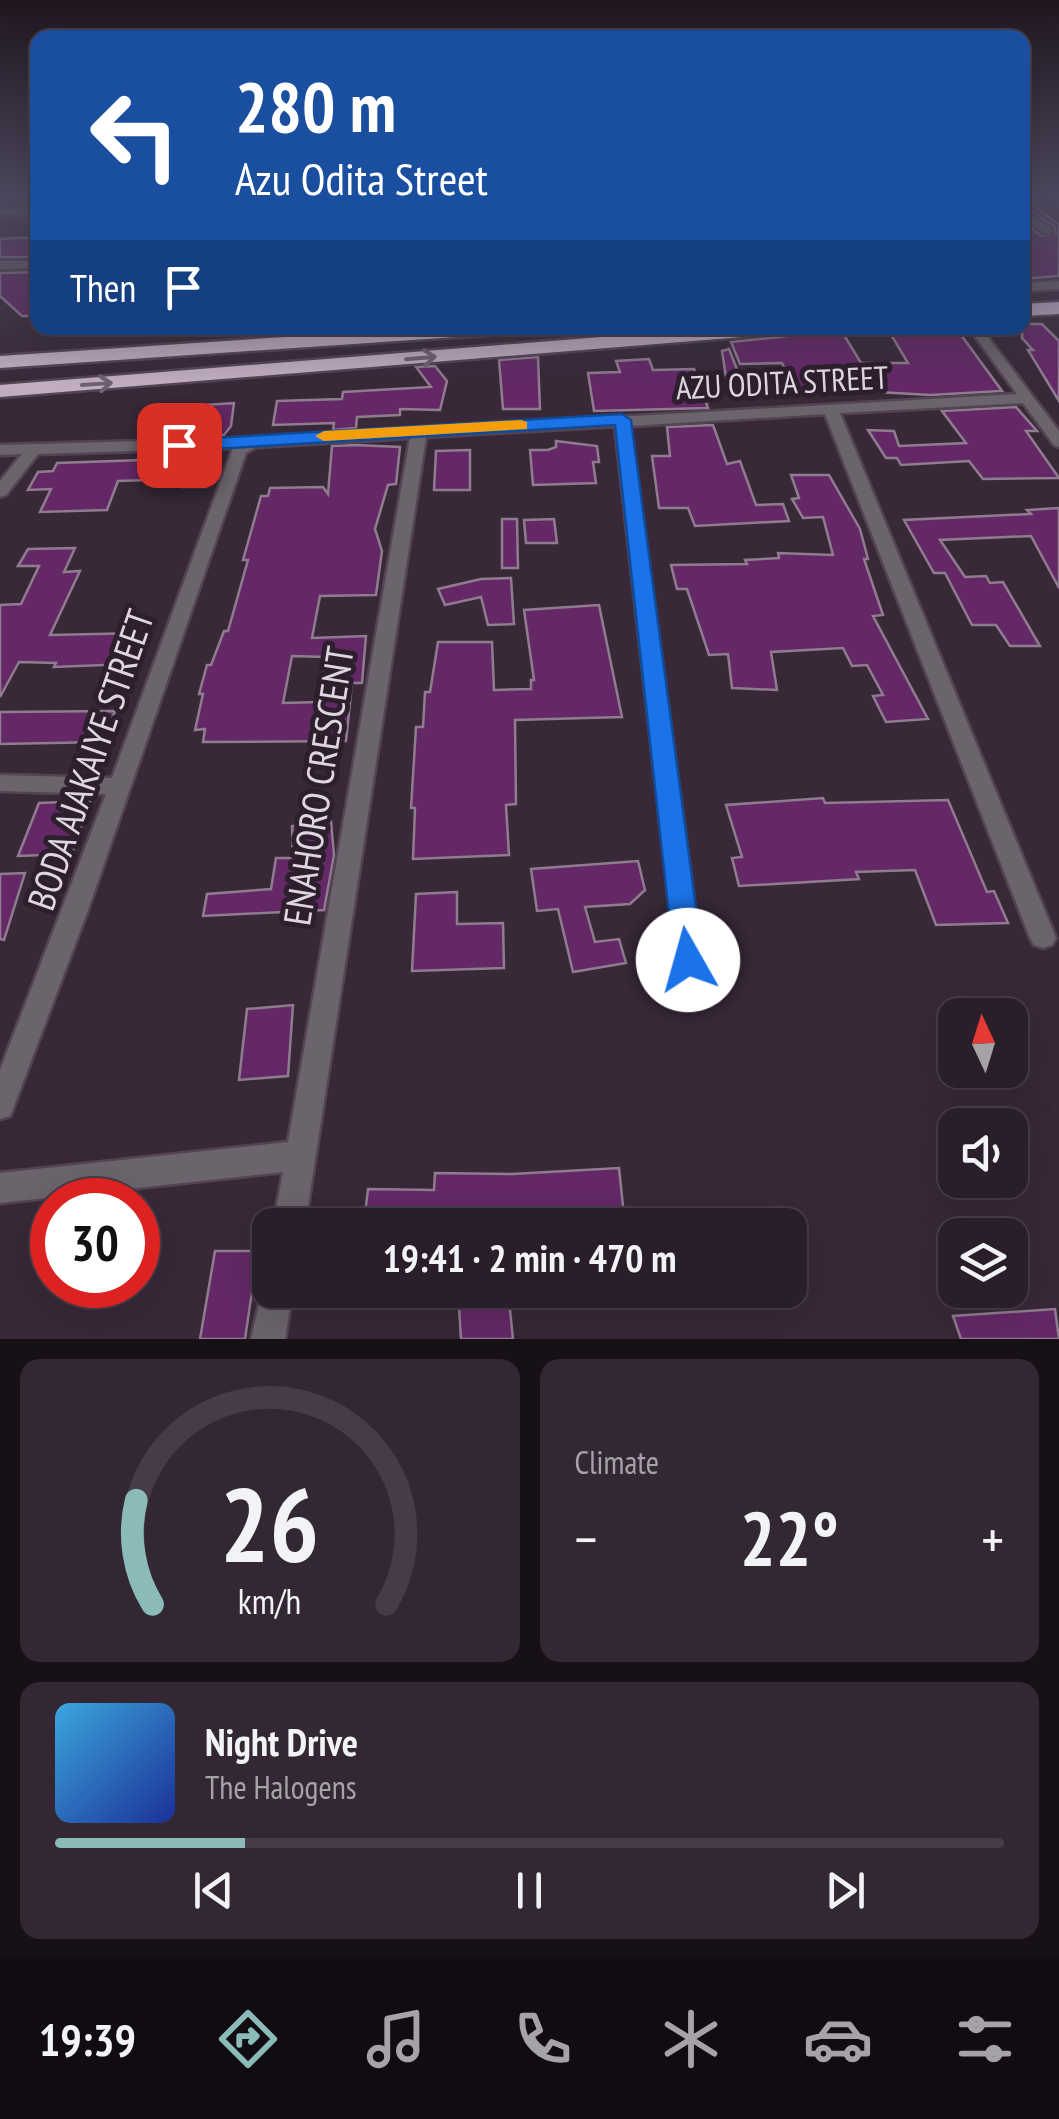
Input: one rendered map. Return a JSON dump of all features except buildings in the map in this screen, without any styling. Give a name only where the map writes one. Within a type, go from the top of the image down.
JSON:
[{"type":"highway","points":[[1030,290],[1059,288]]},
{"type":"highway","points":[[1030,310],[1059,308]]},
{"type":"highway","points":[[0,362],[397,335]]},
{"type":"highway","points":[[0,391],[693,335]]},
{"type":"street","points":[[0,265],[30,264]]},
{"type":"street","points":[[980,335],[1059,442]]},
{"type":"street","name":"AZU ODITA STREET","points":[[0,450],[252,443],[831,410],[1033,404],[1059,410]]},
{"type":"street","points":[[831,410],[1044,938]]},
{"type":"street","points":[[622,420],[688,960]]},
{"type":"street","name":"ENAHORO CRESCENT","points":[[292,1208],[419,431]]},
{"type":"street","name":"BODA AJAKAIYE STREET","points":[[0,1106],[76,910],[239,451],[252,443]]},
{"type":"street","points":[[0,492],[33,450]]},
{"type":"street","points":[[0,783],[118,786]]},
{"type":"street","points":[[0,1188],[302,1155]]},
{"type":"street","points":[[268,1339],[274,1308]]},
{"type":"slow traffic","points":[[324,436],[521,425]]},
{"type":"route","points":[[179,445],[622,420],[688,960]]}]
